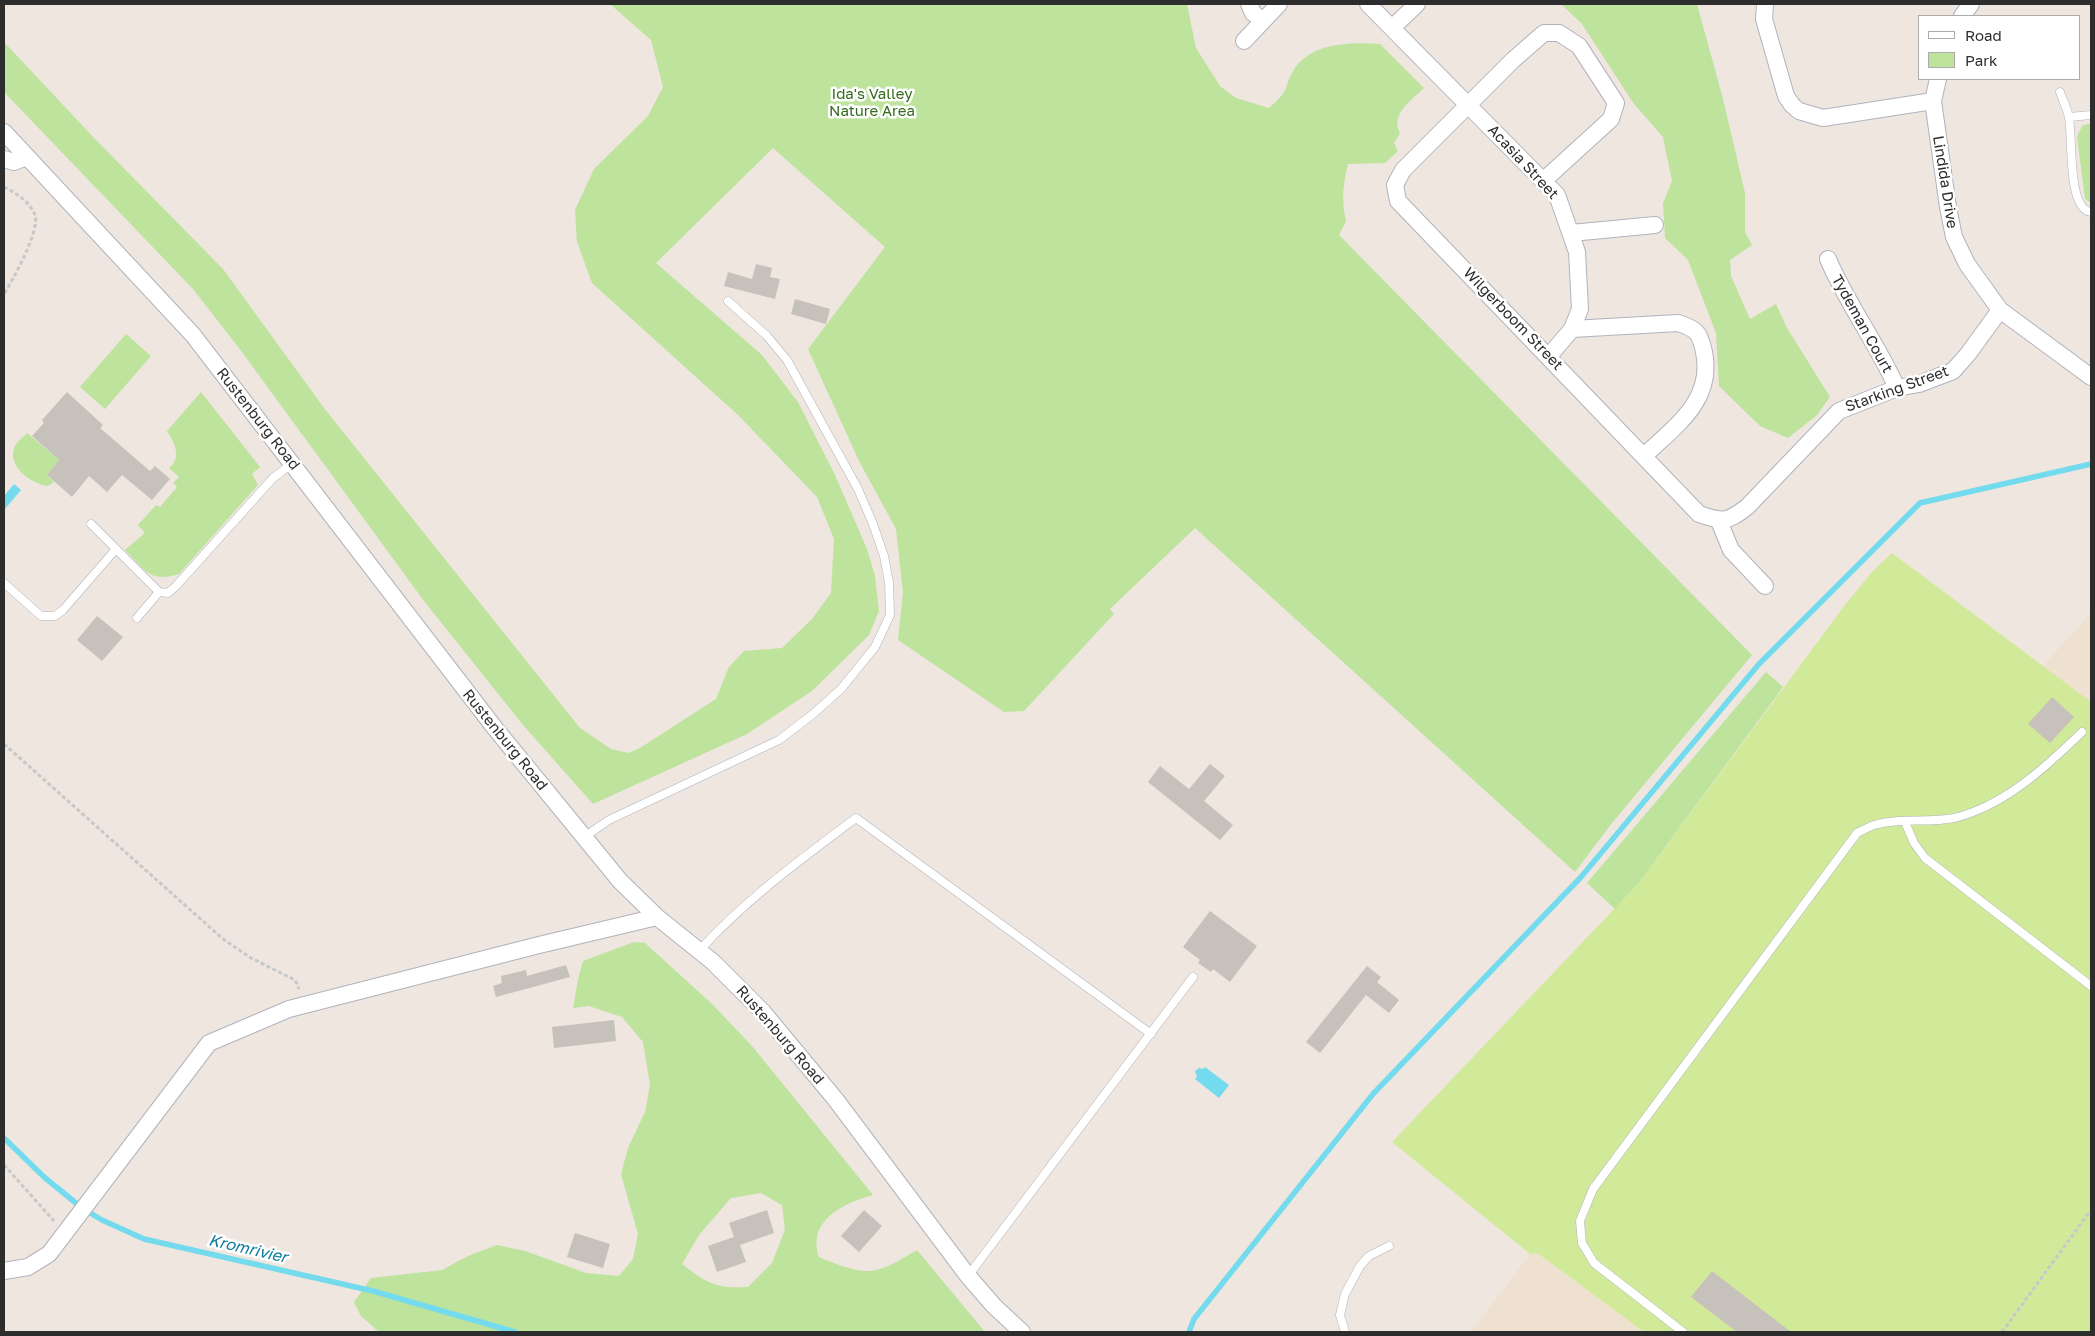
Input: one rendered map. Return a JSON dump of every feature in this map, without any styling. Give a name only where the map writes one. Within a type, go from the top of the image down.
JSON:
[{"type":"street","points":[[1249,4],[1253,13],[1262,21]]},
{"type":"street","points":[[1244,41],[1279,4]]},
{"type":"street","name":"Acasia Street","points":[[1368,4],[1558,195],[1577,252],[1580,308],[1572,329],[1549,356]]},
{"type":"street","points":[[1392,28],[1417,4]]},
{"type":"street","points":[[1765,4],[1764,19],[1786,96],[1792,105],[1799,110],[1810,115],[1830,117],[1933,101]]},
{"type":"street","points":[[1963,15],[1971,4]]},
{"type":"street","name":"Wilgerboom Street","points":[[1543,181],[1611,119],[1616,103],[1579,46],[1559,33],[1544,33],[1513,60],[1403,170],[1395,185],[1398,202],[1549,356],[1699,514],[1719,521]]},
{"type":"street","name":"Lindida Drive","points":[[1938,80],[1933,101],[1948,207],[1954,236],[1966,264],[2000,310],[2091,377]]},
{"type":"street","name":"Rustenburg Road","points":[[4,132],[194,335],[494,727],[620,881],[657,917],[699,951],[770,1019],[836,1100],[968,1276],[994,1306],[1022,1332]]},
{"type":"street","points":[[4,159],[14,162],[26,157]]},
{"type":"street","points":[[1571,233],[1655,226]]},
{"type":"street","name":"Tydeman Court","points":[[1828,260],[1838,284],[1886,363],[1897,388]]},
{"type":"street","name":"Starking Street","points":[[1719,521],[1733,517],[1746,507],[1839,411],[1897,388],[1919,384],[1953,370],[1968,354],[2000,310]]},
{"type":"street","points":[[1572,329],[1678,323],[1692,328],[1701,338],[1706,362],[1704,388],[1697,403],[1644,456]]},
{"type":"street","points":[[1719,521],[1731,550],[1765,586]]},
{"type":"street","points":[[4,1271],[28,1267],[49,1254],[209,1043],[289,1009],[657,917]]},
{"type":"lane","points":[[2060,92],[2069,118],[2072,167],[2077,201],[2083,209],[2091,212]]},
{"type":"lane","points":[[2069,118],[2091,115]]},
{"type":"lane","points":[[584,837],[609,820],[778,740],[812,714],[841,688],[875,647],[890,615],[884,556],[858,489],[787,360],[767,336],[728,301]]},
{"type":"lane","points":[[91,524],[159,592],[168,593],[274,478],[293,463]]},
{"type":"lane","points":[[4,583],[41,616],[55,616],[63,610],[116,549]]},
{"type":"lane","points":[[137,618],[159,592]]},
{"type":"lane","points":[[1683,1332],[1594,1264],[1582,1243],[1580,1220],[1593,1189],[1857,833],[1877,824],[1954,818],[1987,806],[2025,783],[2060,754],[2082,732]]},
{"type":"lane","points":[[699,951],[716,932],[787,870],[856,818],[1151,1034]]},
{"type":"lane","points":[[1905,822],[1914,843],[1925,858],[2091,986]]},
{"type":"lane","points":[[968,1276],[1193,977]]},
{"type":"lane","points":[[1345,1332],[1340,1315],[1345,1294],[1360,1266],[1369,1256],[1389,1246]]},
{"type":"path","points":[[4,186],[25,200],[35,216],[34,229],[16,275],[4,294]]},
{"type":"path","points":[[4,744],[224,939],[251,958],[295,980],[300,992],[289,1009]]},
{"type":"path","points":[[4,1166],[65,1234]]},
{"type":"path","points":[[2002,1332],[2091,1210]]},
{"type":"shaded area","points":[[2091,613],[2091,702],[2043,666]]},
{"type":"shaded area","points":[[1537,1253],[1644,1332],[1471,1332],[1530,1254]]},
{"type":"green space","name":"Ida's Valley Nature Area","points":[[610,4],[1187,4],[1196,48],[1220,86],[1236,98],[1269,108],[1283,94],[1291,75],[1299,63],[1309,55],[1331,46],[1343,44],[1380,44],[1424,88],[1403,108],[1400,114],[1398,126],[1400,133],[1394,143],[1398,151],[1385,163],[1348,164],[1343,192],[1346,221],[1339,235],[1752,655],[1612,823],[1575,872],[1195,528],[1110,609],[1114,614],[1024,711],[1004,712],[898,640],[903,593],[896,529],[859,461],[808,349],[885,247],[773,148],[656,263],[762,355],[798,402],[835,475],[867,549],[875,576],[879,611],[869,635],[812,691],[747,734],[593,804],[523,725],[424,601],[239,348],[193,289],[4,92],[4,42],[96,140],[223,269],[324,408],[580,728],[611,749],[628,753],[640,748],[716,699],[729,667],[744,651],[782,648],[812,619],[831,593],[834,539],[817,497],[738,415],[592,283],[577,242],[575,210],[594,169],[648,116],[663,87],[651,40]]},
{"type":"green space","points":[[1561,4],[1697,4],[1723,99],[1745,193],[1745,232],[1752,245],[1730,260],[1731,276],[1750,319],[1776,304],[1787,328],[1830,397],[1816,416],[1788,438],[1760,426],[1719,386],[1716,333],[1688,260],[1665,238],[1663,203],[1672,181],[1663,137],[1634,104],[1582,24]]},
{"type":"green space","points":[[2091,123],[2091,203],[2085,199],[2077,137],[2082,126]]},
{"type":"green space","points":[[126,334],[151,356],[105,409],[80,387]]},
{"type":"green space","points":[[201,392],[260,467],[252,474],[258,485],[179,574],[161,577],[154,576],[143,569],[125,550],[145,533],[138,525],[156,505],[160,507],[177,487],[173,483],[179,477],[169,468],[176,459],[176,450],[167,431]]},
{"type":"green space","points":[[27,433],[59,460],[47,475],[54,482],[48,486],[41,485],[28,478],[17,467],[14,460],[15,446]]},
{"type":"green space","points":[[1892,553],[2091,702],[2091,1332],[1644,1332],[1537,1253],[1530,1254],[1392,1142],[1638,884],[1845,605],[1872,572]]},
{"type":"green space","points":[[1766,672],[1783,687],[1638,884],[1615,909],[1587,883]]},
{"type":"green space","points":[[634,942],[645,943],[712,1004],[752,1046],[873,1195],[840,1208],[823,1223],[818,1233],[819,1257],[851,1269],[871,1271],[889,1266],[917,1250],[985,1332],[379,1332],[361,1316],[354,1302],[371,1278],[442,1270],[468,1256],[497,1245],[525,1251],[586,1273],[619,1276],[633,1259],[638,1234],[621,1174],[628,1148],[645,1112],[650,1085],[643,1042],[622,1017],[589,1006],[573,1008],[583,961]],"holes":[[[761,1193],[782,1205],[785,1230],[772,1263],[748,1287],[720,1286],[698,1276],[682,1264],[699,1235],[731,1198]]]},
{"type":"water","points":[[14,484],[21,490],[4,510],[4,496]]},
{"type":"water","points":[[1205,1067],[1229,1085],[1219,1098],[1195,1079],[1197,1077],[1195,1071]]},
{"type":"building","points":[[756,264],[772,268],[770,277],[780,279],[775,299],[724,286],[728,272],[752,279]]},
{"type":"building","points":[[795,299],[830,309],[826,324],[791,314]]},
{"type":"building","points":[[67,392],[103,425],[100,428],[150,471],[155,466],[170,479],[152,500],[122,475],[107,492],[89,476],[72,497],[47,475],[59,460],[32,436],[44,423],[42,420]]},
{"type":"building","points":[[97,616],[123,637],[102,661],[77,640]]},
{"type":"building","points":[[2052,697],[2074,717],[2050,743],[2028,724]]},
{"type":"building","points":[[1210,764],[1225,776],[1204,801],[1233,825],[1220,840],[1148,782],[1160,766],[1189,789]]},
{"type":"building","points":[[1210,911],[1257,946],[1230,982],[1213,969],[1211,972],[1198,963],[1200,960],[1183,947]]},
{"type":"building","points":[[566,965],[570,977],[496,997],[493,986],[502,983],[501,976],[526,970],[527,976]]},
{"type":"building","points":[[1367,966],[1381,977],[1377,982],[1399,1000],[1389,1013],[1366,995],[1320,1053],[1306,1042]]},
{"type":"building","points":[[614,1020],[616,1041],[554,1048],[552,1027]]},
{"type":"building","points":[[767,1210],[774,1233],[740,1245],[746,1262],[717,1272],[708,1246],[734,1237],[729,1223]]},
{"type":"building","points":[[864,1210],[882,1226],[859,1252],[841,1236]]},
{"type":"building","points":[[575,1233],[610,1244],[603,1268],[567,1257]]},
{"type":"building","points":[[1712,1271],[1791,1332],[1737,1332],[1691,1297]]},
{"type":"waterway","points":[[1189,1332],[1194,1319],[1373,1094],[1581,877],[1759,664],[1920,503],[2091,464]]},
{"type":"waterway","name":"Kromrivier","points":[[4,1138],[44,1177],[82,1208],[102,1220],[144,1239],[373,1291],[515,1332]]}]
